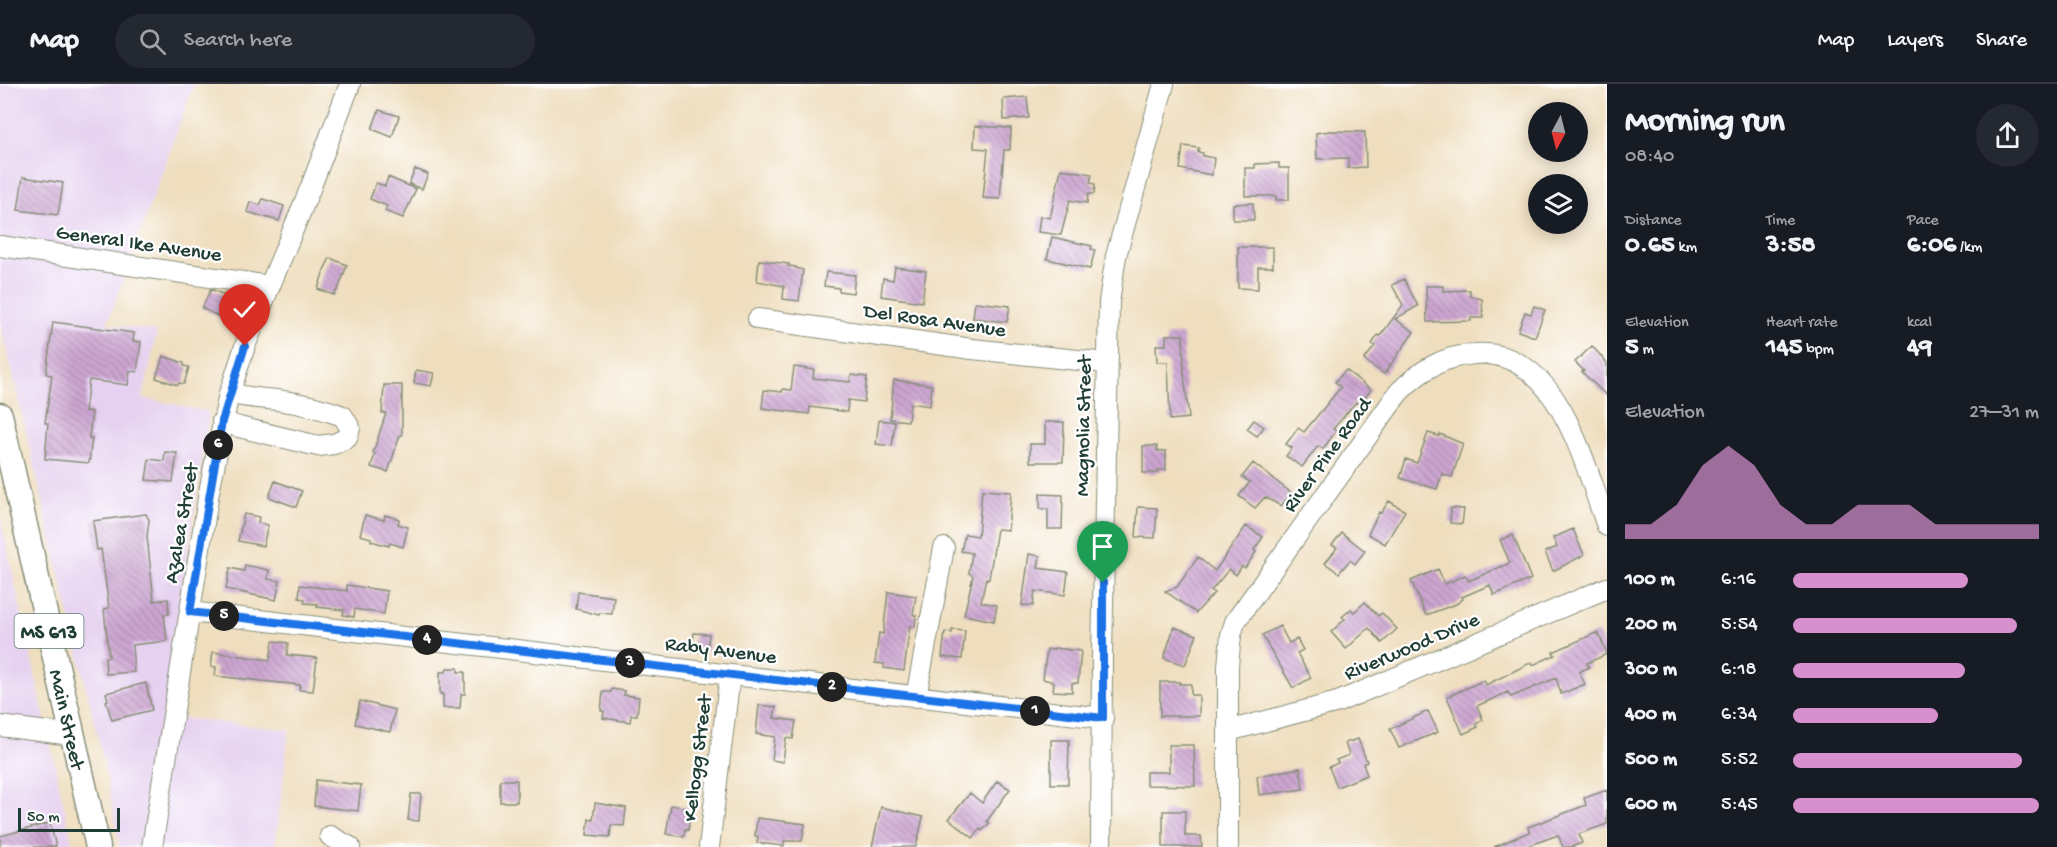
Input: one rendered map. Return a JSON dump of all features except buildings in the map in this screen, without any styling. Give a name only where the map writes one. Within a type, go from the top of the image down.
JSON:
[{"type":"main road","name":"Main Street","points":[[0,415],[7,475],[98,847]]},
{"type":"street","name":"Azalea Street","points":[[152,847],[222,421],[245,346],[310,189],[350,84]]},
{"type":"street","name":"Magnolia Street","points":[[1101,847],[1109,303],[1116,256],[1164,84]]},
{"type":"street","name":"General Ike Avenue","points":[[0,246],[270,286]]},
{"type":"street","name":"Del Rosa Avenue","points":[[758,319],[982,350],[1107,363]]},
{"type":"street","name":"River Pine Road","points":[[1228,847],[1228,666],[1231,634],[1235,622],[1399,392],[1415,376],[1429,367],[1459,355],[1481,353],[1502,357],[1532,372],[1556,401],[1577,446],[1607,526]]},
{"type":"street","points":[[222,421],[318,446],[334,444],[347,438],[350,428],[343,416],[326,410],[230,393]]},
{"type":"street","points":[[916,697],[944,548]]},
{"type":"street","name":"Riverwood Drive","points":[[1228,731],[1338,702],[1607,588]]},
{"type":"street","name":"Raby Avenue","points":[[190,612],[1103,718]]},
{"type":"street","name":"Kellogg Street","points":[[709,847],[730,675]]},
{"type":"street","points":[[0,726],[72,735]]},
{"type":"street","points":[[330,836],[351,847]]},
{"type":"shaded area","points":[[0,84],[194,84],[107,324],[157,331],[143,398],[209,412],[164,716],[289,730],[275,847],[120,847],[103,759],[0,320]]},
{"type":"shaded area","points":[[0,516],[73,847],[0,847]]},
{"type":"route","points":[[245,346],[222,421],[190,612],[1103,718],[1103,583]]}]
